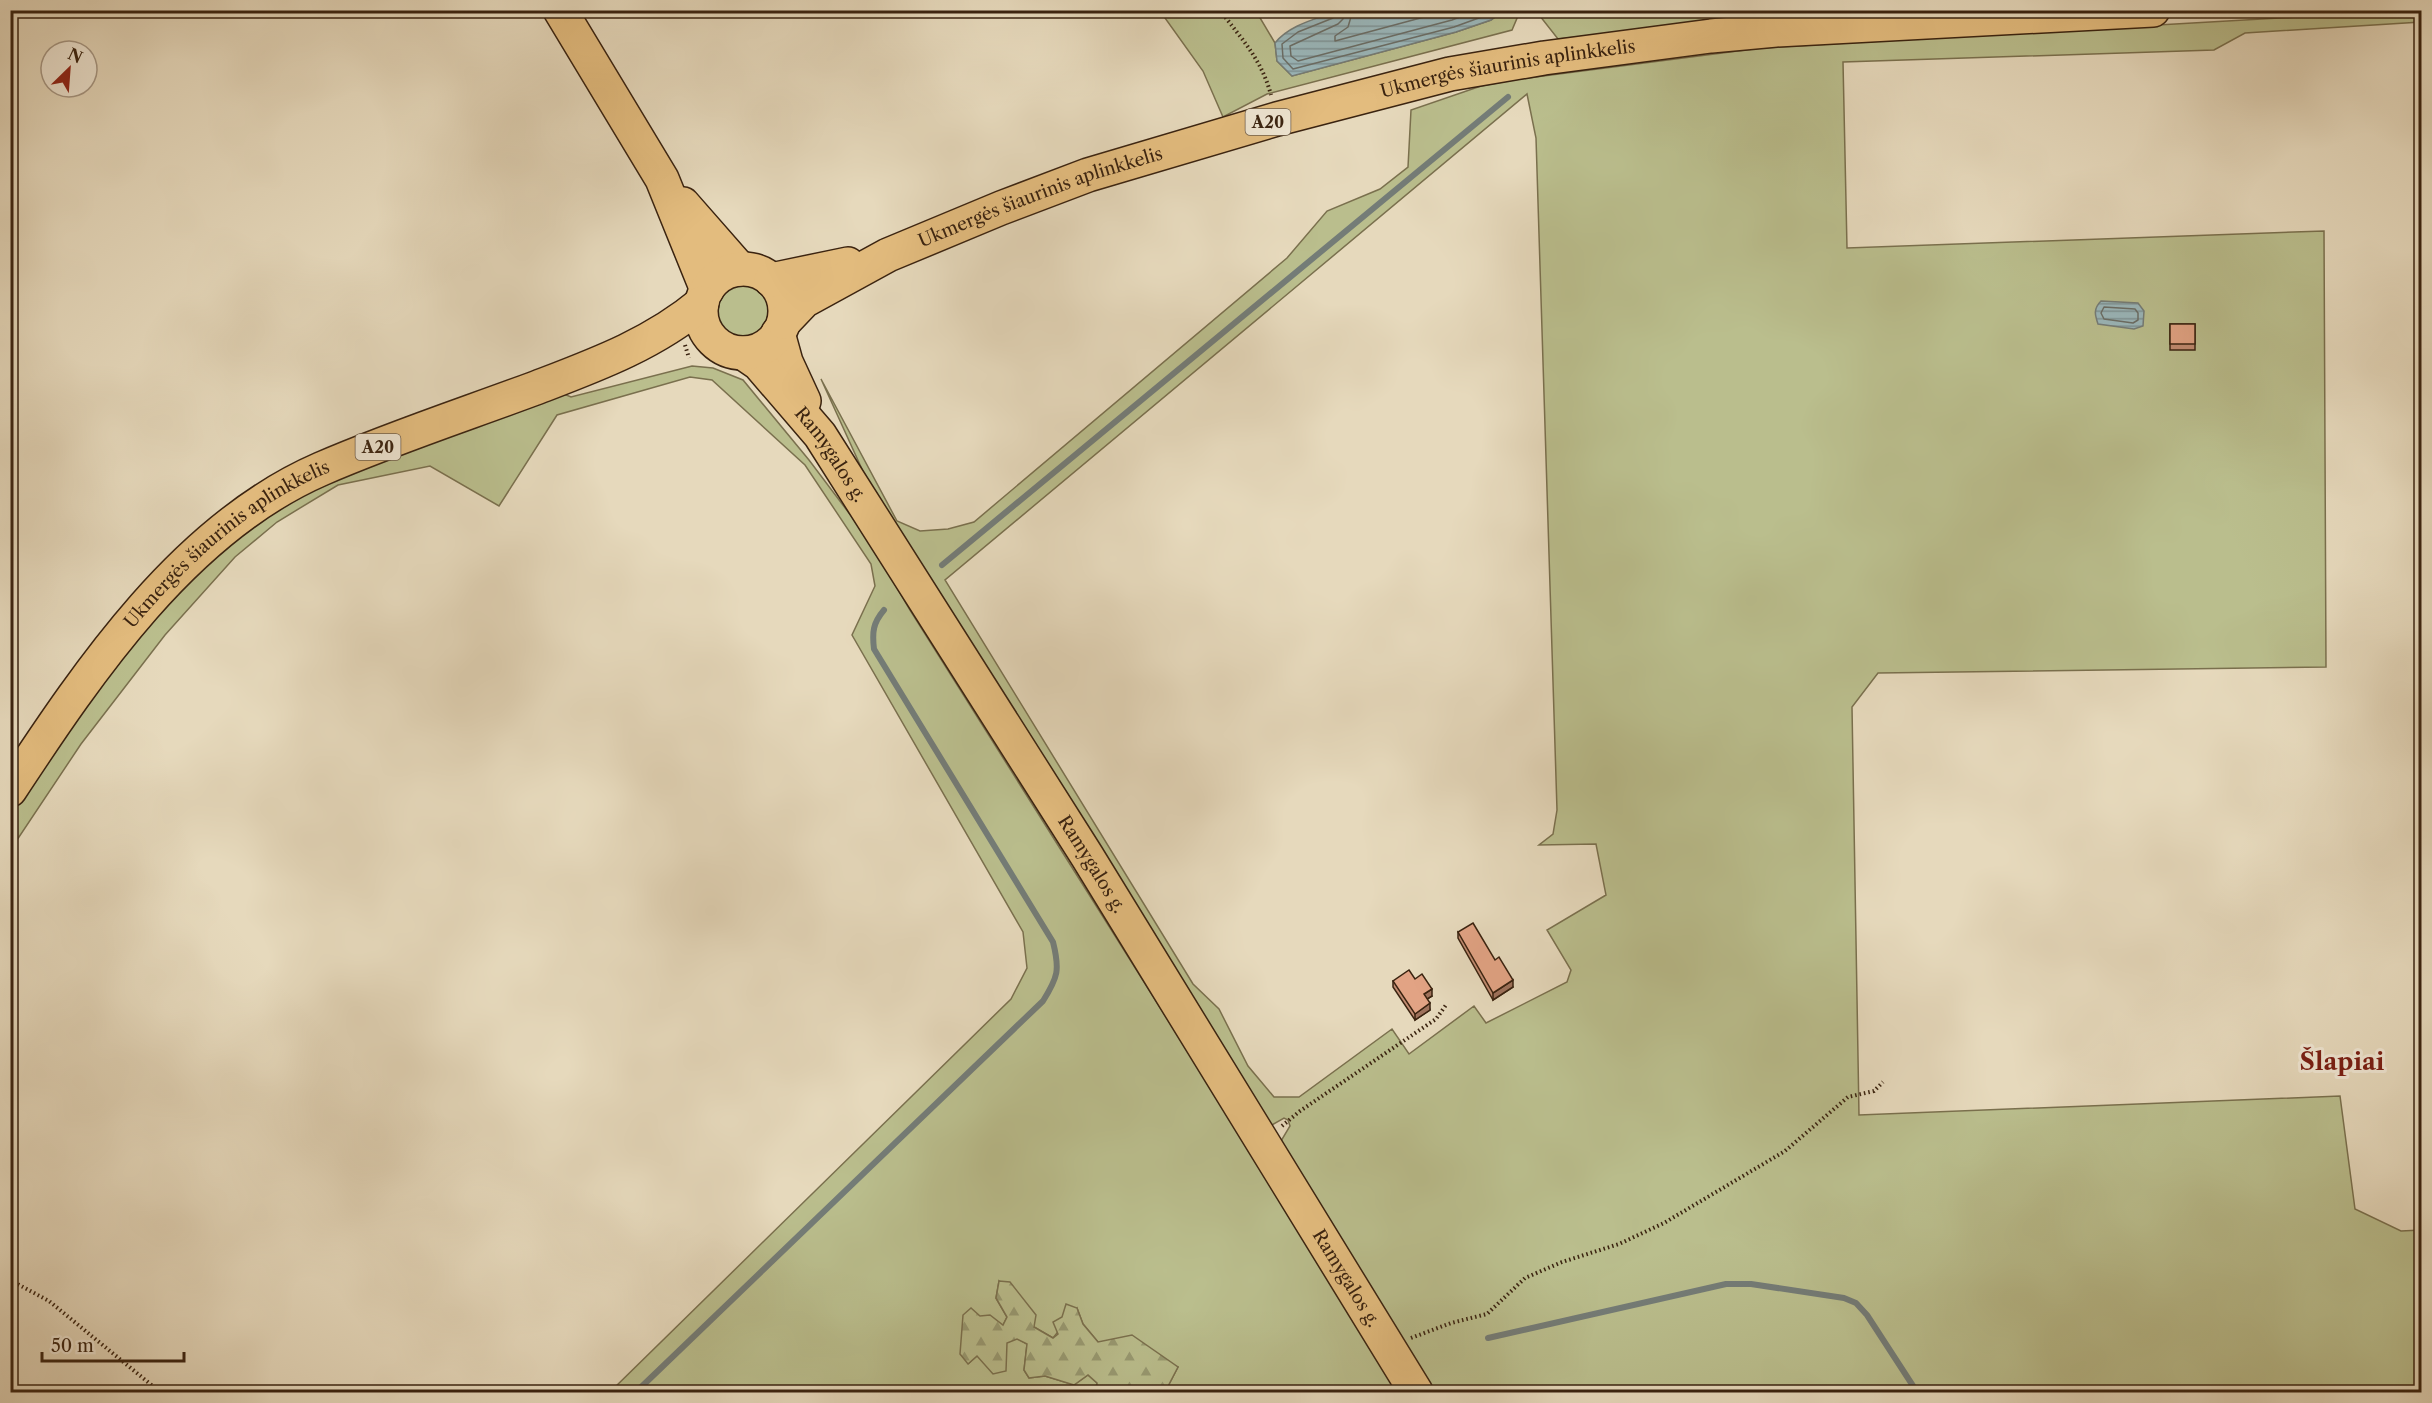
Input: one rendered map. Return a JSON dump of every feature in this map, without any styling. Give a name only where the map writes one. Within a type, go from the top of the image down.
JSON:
[{"type":"main road","points":[[560,10],[662,179],[740,269],[762,273],[780,292],[785,306],[781,327],[786,362],[820,435]]},
{"type":"main road","name":"Ukmergės šiaurinis aplinkkelis","points":[[781,327],[804,301],[888,255],[1001,208],[1088,176],[1277,119],[1450,74],[1618,47],[1776,30],[2153,10]]},
{"type":"main road","points":[[662,179],[704,297],[704,325],[717,351]]},
{"type":"main road","name":"Ukmergės šiaurinis aplinkkelis","points":[[771,280],[888,255]]},
{"type":"main road","name":"A20","points":[[704,297],[721,276],[740,269]]},
{"type":"main road","name":"Ukmergės šiaurinis aplinkkelis","points":[[10,790],[107,652],[164,585],[211,540],[257,504],[319,470],[619,356],[669,328],[704,297]]},
{"type":"main road","name":"A20","points":[[717,351],[763,348],[781,327]]},
{"type":"main road","name":"Ukmergės šiaurinis aplinkkelis","points":[[619,356],[675,346],[717,351]]},
{"type":"main road","name":"Ramygalos g.","points":[[717,351],[759,364],[820,435],[1087,856],[1416,1392]]},
{"type":"path","points":[[1220,10],[1258,60],[1265,73],[1277,119]]},
{"type":"path","points":[[678,361],[717,351]]},
{"type":"path","points":[[1263,1141],[1300,1111],[1436,1019],[1446,1005]]},
{"type":"path","points":[[1388,1346],[1451,1323],[1487,1314],[1525,1278],[1562,1262],[1619,1244],[1664,1223],[1785,1151],[1848,1097],[1874,1091],[1882,1082]]},
{"type":"path","points":[[10,1280],[49,1301],[160,1392]]},
{"type":"green space","points":[[1773,10],[1774,16],[1558,39],[1536,11]]},
{"type":"green space","points":[[1160,11],[1256,11],[1275,43],[1277,61],[1292,76],[1456,32],[1491,20],[1503,11],[1536,11],[1518,16],[1512,30],[1267,94],[1223,117],[1203,71]]},
{"type":"green space","points":[[2421,11],[2421,22],[2245,33],[2214,50],[1843,62],[1847,248],[2324,231],[2326,667],[1878,673],[1852,707],[1859,1115],[2340,1096],[2355,1209],[2401,1231],[2421,1230],[2421,1392],[1433,1392],[1281,1141],[1290,1126],[1288,1120],[1284,1118],[1272,1125],[1263,1122],[881,511],[821,379],[897,521],[920,531],[948,529],[974,522],[1287,258],[1327,211],[1380,189],[1408,167],[1411,110],[1481,86],[1513,80],[1761,48]],"holes":[[[1527,94],[1536,138],[1557,810],[1553,834],[1539,845],[1596,844],[1606,895],[1547,930],[1571,970],[1567,982],[1486,1023],[1474,1006],[1409,1054],[1392,1029],[1299,1097],[1274,1097],[1248,1066],[1219,1009],[1193,984],[945,580]]]},
{"type":"green space","points":[[738,283],[748,283],[763,291],[769,300],[771,311],[769,322],[763,331],[748,339],[738,339],[727,334],[720,327],[715,316],[715,306],[720,295],[727,288]]},
{"type":"green space","points":[[692,366],[713,368],[743,380],[809,460],[870,541],[910,610],[1402,1392],[1165,1392],[1178,1367],[1098,1342],[1083,1324],[1077,1308],[1053,1338],[1034,1327],[999,1281],[996,1298],[1007,1317],[1003,1325],[968,1364],[977,1356],[1017,1338],[1027,1344],[1024,1370],[1029,1378],[1045,1376],[1074,1385],[1088,1375],[1097,1383],[1095,1392],[927,1392],[923,1390],[920,1392],[610,1392],[1011,999],[1027,968],[1023,932],[852,635],[875,586],[871,564],[805,465],[712,380],[690,377],[557,415],[499,506],[430,466],[338,485],[277,522],[235,557],[165,635],[81,744],[11,849],[11,814],[59,740],[124,651],[183,582],[242,529],[294,496],[559,392],[571,397]]},
{"type":"green space","points":[[999,1281],[1010,1282],[1036,1315],[1034,1327],[1053,1338],[1058,1334],[1053,1322],[1062,1317],[1066,1304],[1077,1308],[1083,1324],[1098,1342],[1132,1335],[1178,1367],[1165,1392],[1095,1392],[1097,1383],[1088,1375],[1074,1385],[1045,1376],[1029,1378],[1024,1370],[1027,1344],[1017,1339],[1007,1343],[1006,1371],[993,1374],[977,1356],[968,1364],[960,1354],[963,1315],[971,1308],[980,1316],[990,1315],[1003,1325],[1007,1317],[996,1298]]},
{"type":"water","points":[[1337,11],[1503,11],[1491,20],[1456,32],[1292,76],[1277,61],[1275,43],[1295,27]]},
{"type":"water","points":[[2101,301],[2138,303],[2144,311],[2143,326],[2134,329],[2098,324],[2095,312]]},
{"type":"building","points":[[2170,324],[2195,324],[2195,344],[2170,344]]},
{"type":"building","points":[[1473,923],[1495,960],[1499,957],[1513,980],[1493,993],[1458,932]]},
{"type":"building","points":[[1409,970],[1415,979],[1422,974],[1432,989],[1424,994],[1430,1003],[1415,1014],[1393,981]]},
{"type":"waterway","points":[[942,565],[1508,97]]},
{"type":"waterway","points":[[636,1392],[1043,1001],[1055,979],[1057,967],[1053,942],[874,649],[874,628],[884,610]]},
{"type":"waterway","points":[[1488,1338],[1726,1284],[1751,1284],[1844,1298],[1856,1303],[1867,1315],[1917,1392]]},
{"type":"district","name":"Šlapiai","points":[[2342,1062]]}]
